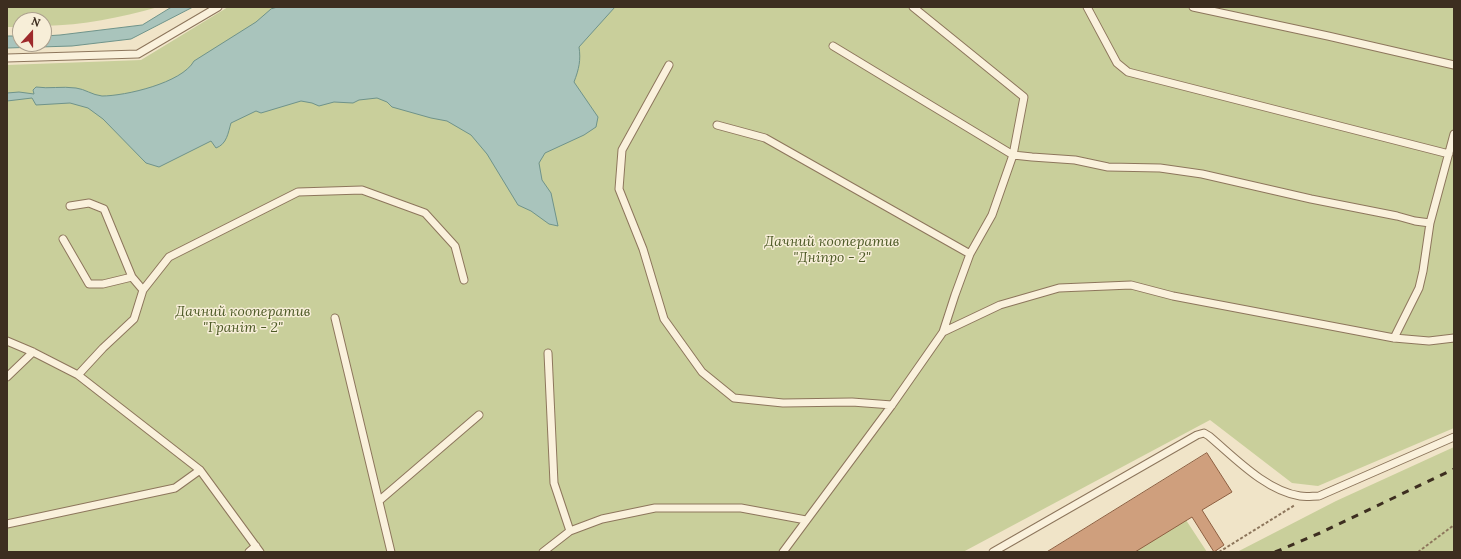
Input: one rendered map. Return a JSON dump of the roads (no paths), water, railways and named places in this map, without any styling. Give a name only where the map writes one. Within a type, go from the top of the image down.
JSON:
[{"type":"lane","points":[[7,58],[138,54],[218,7]]},
{"type":"lane","points":[[783,552],[892,405],[943,332],[970,254],[992,215],[1013,155],[1024,97],[912,7]]},
{"type":"lane","points":[[1086,7],[1117,63],[1128,72],[1449,154]]},
{"type":"lane","points":[[1193,7],[1454,65]]},
{"type":"lane","points":[[832,46],[1013,155],[1032,158],[1075,160],[1108,167],[1160,168],[1181,171],[1430,223]]},
{"type":"lane","points":[[669,65],[622,150],[619,189],[643,249],[664,319],[702,372],[734,398],[783,403],[852,402],[892,405]]},
{"type":"lane","points":[[717,125],[765,138],[970,254]]},
{"type":"lane","points":[[1394,338],[1420,288],[1430,223],[1454,134]]},
{"type":"lane","points":[[78,375],[103,348],[134,319],[143,290],[169,257],[298,192],[362,190],[425,213],[455,246],[464,280]]},
{"type":"lane","points":[[70,206],[89,203],[104,209],[132,277],[143,290]]},
{"type":"lane","points":[[63,239],[89,284],[103,284],[132,277]]},
{"type":"lane","points":[[943,332],[1000,305],[1059,288],[1131,285],[1173,296],[1394,338],[1429,341],[1454,338]]},
{"type":"lane","points":[[335,318],[380,500],[391,552]]},
{"type":"lane","points":[[7,341],[33,352],[78,375],[200,470],[258,549],[249,552]]},
{"type":"lane","points":[[7,377],[33,352]]},
{"type":"lane","points":[[548,354],[554,483],[570,531]]},
{"type":"lane","points":[[380,500],[479,415]]},
{"type":"lane","points":[[993,552],[1197,435],[1204,433],[1257,476],[1287,492],[1301,496],[1319,496],[1454,438]]},
{"type":"lane","points":[[7,524],[175,488],[200,470]]},
{"type":"lane","points":[[543,552],[570,531],[602,519],[656,508],[741,508],[806,520]]},
{"type":"water","points":[[172,7],[193,7],[131,39],[72,46],[52,47],[52,36],[142,25]]},
{"type":"water","points":[[278,7],[615,7],[579,47],[579,64],[574,82],[598,117],[596,127],[584,135],[545,153],[539,163],[542,180],[551,193],[558,226],[549,224],[531,211],[518,205],[487,154],[471,135],[447,121],[392,107],[387,102],[377,98],[359,100],[353,103],[334,102],[319,106],[301,101],[261,113],[256,111],[231,123],[225,141],[220,146],[216,148],[211,141],[159,167],[146,163],[103,119],[88,108],[70,103],[36,105],[32,98],[7,101],[7,93],[19,92],[34,94],[33,90],[36,87],[76,88],[102,96],[124,94],[152,87],[178,76],[188,69],[194,61],[256,22],[271,9]]},
{"type":"water","points":[[7,36],[12,36],[12,48],[7,48]]},
{"type":"railway","points":[[1275,552],[1320,533],[1454,469]]},
{"type":"park label","name":"Дачний кооператив \"Дніпро - 2\"","points":[[832,250]]},
{"type":"park label","name":"Дачний кооператив \"Граніт - 2\"","points":[[243,320]]}]
